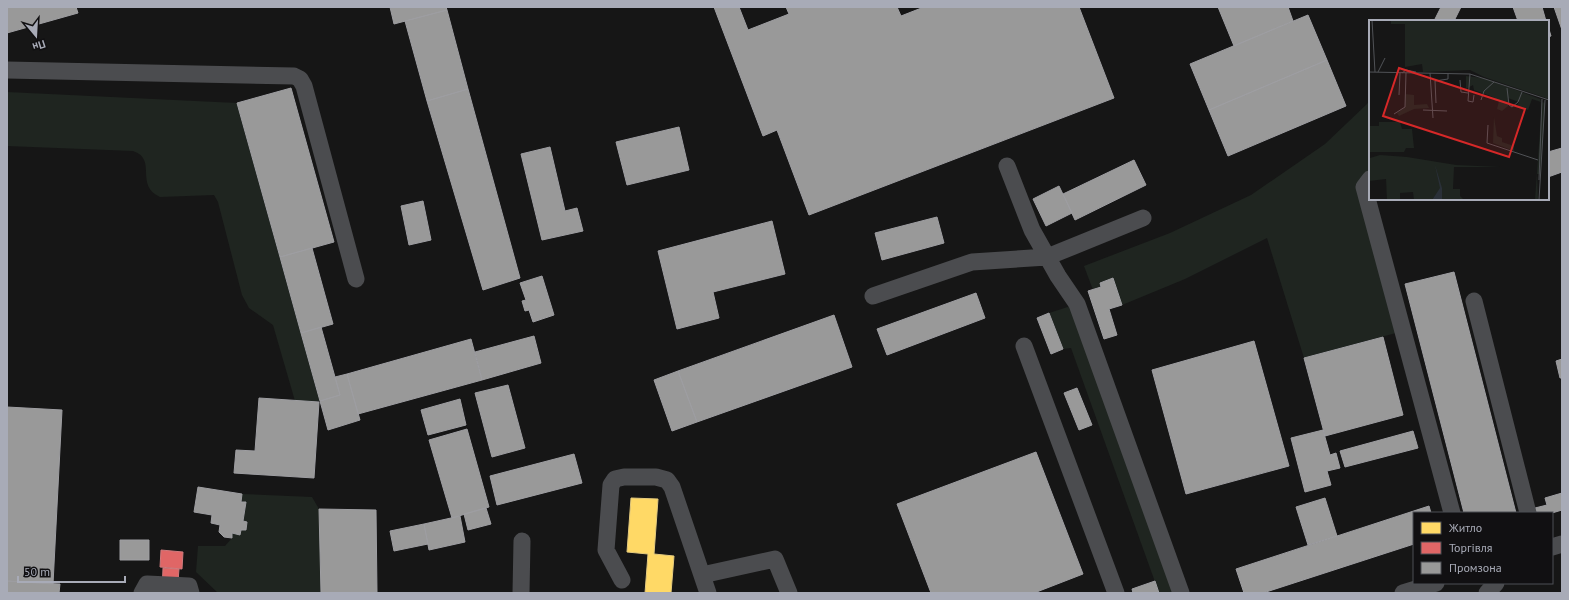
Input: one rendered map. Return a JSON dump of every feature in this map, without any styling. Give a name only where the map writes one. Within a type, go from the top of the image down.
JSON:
[{"type":"street","points":[[7,70],[294,76],[300,79],[304,86],[356,279]]},
{"type":"street","points":[[1007,166],[1032,230],[1058,276],[1077,304],[1181,593]]},
{"type":"street","points":[[1369,180],[1364,187],[1452,512]]},
{"type":"street","points":[[873,296],[972,262],[1047,257],[1143,218]]},
{"type":"street","points":[[1474,301],[1528,512]]},
{"type":"street","points":[[1024,346],[1116,593]]},
{"type":"street","points":[[622,580],[606,550],[611,485],[615,480],[624,477],[656,477],[666,480],[672,487],[708,593]]},
{"type":"street","points":[[521,593],[522,541]]},
{"type":"street","points":[[702,575],[775,559],[789,593]]},
{"type":"street","points":[[142,593],[148,584],[188,586],[191,593]]},
{"type":"street","points":[[1403,593],[1433,584]]},
{"type":"street","points":[[1487,593],[1495,584]]},
{"type":"shaded area","points":[[7,92],[237,103],[320,401],[295,401],[273,325],[249,308],[242,295],[218,202],[214,195],[160,197],[152,192],[148,186],[144,160],[140,155],[133,151],[7,146]]},
{"type":"shaded area","points":[[1369,101],[1369,200],[1375,200],[1403,331],[1304,358],[1267,238],[1185,279],[1122,305],[1113,278],[1100,283],[1101,287],[1093,290],[1084,266],[1170,233],[1251,195],[1325,144]]},
{"type":"shaded area","points":[[1077,304],[1181,593],[1159,593],[1071,348],[1063,349],[1049,313]]},
{"type":"shaded area","points":[[242,494],[312,497],[319,509],[321,593],[218,593],[196,572],[198,546],[225,546],[232,538],[232,533],[240,534],[241,530],[246,530],[247,522],[243,521],[246,503],[241,502]]},
{"type":"building: Житло","points":[[631,498],[658,499],[654,554],[674,556],[671,593],[645,593],[648,554],[627,552]]},
{"type":"building: Торгівля","points":[[161,550],[183,552],[182,569],[160,567]]},
{"type":"building: Торгівля","points":[[163,568],[179,569],[177,593],[162,593]]},
{"type":"building: Промзона","points":[[7,7],[76,7],[78,13],[7,33]]},
{"type":"building: Промзона","points":[[390,7],[446,7],[447,10],[394,24]]},
{"type":"building: Промзона","points":[[714,7],[739,7],[748,30],[789,14],[786,7],[897,7],[901,16],[924,7],[1079,7],[1114,98],[809,215],[777,130],[763,136]]},
{"type":"building: Промзона","points":[[1218,7],[1288,7],[1293,21],[1234,46]]},
{"type":"building: Промзона","points":[[1441,7],[1461,7],[1454,20],[1434,20]]},
{"type":"building: Промзона","points":[[1513,7],[1542,7],[1546,20],[1518,20]]},
{"type":"building: Промзона","points":[[1554,7],[1562,7],[1562,30]]},
{"type":"building: Промзона","points":[[447,10],[468,89],[427,101],[405,21]]},
{"type":"building: Промзона","points":[[1308,15],[1327,60],[1209,110],[1190,64]]},
{"type":"building: Промзона","points":[[1327,60],[1346,106],[1228,156],[1209,110]]},
{"type":"building: Промзона","points":[[291,88],[334,242],[280,257],[237,103]]},
{"type":"building: Промзона","points":[[468,89],[520,278],[483,290],[427,101]]},
{"type":"building: Промзона","points":[[679,127],[689,170],[627,185],[616,142]]},
{"type":"building: Промзона","points":[[550,147],[565,211],[577,208],[583,231],[542,240],[521,154]]},
{"type":"building: Промзона","points":[[1562,148],[1562,172],[1549,177],[1549,152]]},
{"type":"building: Промзона","points":[[1134,160],[1146,185],[1075,220],[1063,194]]},
{"type":"building: Промзона","points":[[1059,186],[1072,213],[1046,226],[1033,199]]},
{"type":"building: Промзона","points":[[423,201],[431,240],[409,245],[401,206]]},
{"type":"building: Промзона","points":[[937,217],[944,243],[882,260],[875,233]]},
{"type":"building: Промзона","points":[[772,221],[785,274],[713,292],[719,318],[677,329],[658,251]]},
{"type":"building: Промзона","points":[[312,248],[333,324],[301,333],[280,257]]},
{"type":"building: Промзона","points":[[1454,272],[1516,512],[1464,512],[1405,284]]},
{"type":"building: Промзона","points":[[542,276],[554,315],[533,322],[529,310],[525,311],[522,301],[526,300],[520,283]]},
{"type":"building: Промзона","points":[[1113,278],[1122,305],[1109,309],[1117,335],[1104,339],[1088,291],[1101,287],[1100,283]]},
{"type":"building: Промзона","points":[[976,293],[985,318],[887,355],[877,329]]},
{"type":"building: Промзона","points":[[1049,313],[1063,349],[1051,354],[1037,318]]},
{"type":"building: Промзона","points":[[834,315],[852,367],[697,422],[678,371]]},
{"type":"building: Промзона","points":[[321,327],[340,395],[320,401],[301,333]]},
{"type":"building: Промзона","points":[[534,336],[541,363],[482,380],[475,352]]},
{"type":"building: Промзона","points":[[1383,337],[1403,415],[1325,436],[1304,358]]},
{"type":"building: Промзона","points":[[471,339],[482,380],[358,414],[347,374]]},
{"type":"building: Промзона","points":[[1254,341],[1289,466],[1186,494],[1152,370]]},
{"type":"building: Промзона","points":[[1562,359],[1562,378],[1560,378],[1556,361]]},
{"type":"building: Промзона","points":[[678,371],[697,422],[672,431],[654,380]]},
{"type":"building: Промзона","points":[[347,374],[360,420],[328,430],[320,401],[340,395],[335,377]]},
{"type":"building: Промзона","points":[[508,385],[525,448],[492,457],[475,393]]},
{"type":"building: Промзона","points":[[1077,388],[1092,425],[1079,430],[1064,393]]},
{"type":"building: Промзона","points":[[259,398],[319,402],[314,478],[234,473],[236,450],[255,451]]},
{"type":"building: Промзона","points":[[460,399],[466,425],[428,435],[421,410]]},
{"type":"building: Промзона","points":[[7,407],[62,410],[53,584],[7,581]]},
{"type":"building: Промзона","points":[[467,429],[489,507],[452,518],[429,440]]},
{"type":"building: Промзона","points":[[1323,430],[1330,455],[1336,453],[1340,468],[1327,471],[1331,485],[1305,492],[1291,438]]},
{"type":"building: Промзона","points":[[1413,431],[1418,448],[1345,467],[1340,451]]},
{"type":"building: Промзона","points":[[1036,452],[1083,574],[1034,593],[931,593],[897,504]]},
{"type":"building: Промзона","points":[[574,454],[582,483],[497,505],[490,476]]},
{"type":"building: Промзона","points":[[198,487],[242,494],[241,502],[246,502],[243,521],[247,522],[246,530],[241,530],[240,535],[232,533],[232,538],[224,537],[219,532],[220,525],[211,523],[212,515],[194,512]]},
{"type":"building: Промзона","points":[[1562,493],[1562,510],[1553,513],[1537,512],[1535,508],[1547,505],[1545,498]]},
{"type":"building: Промзона","points":[[1325,498],[1337,536],[1308,545],[1296,507]]},
{"type":"building: Промзона","points":[[1429,506],[1431,512],[1413,512],[1413,544],[1263,593],[1244,593],[1236,569]]},
{"type":"building: Промзона","points":[[486,508],[491,524],[468,530],[464,514]]},
{"type":"building: Промзона","points":[[319,509],[376,510],[377,593],[321,593]]},
{"type":"building: Промзона","points":[[460,516],[465,542],[429,550],[424,524]]},
{"type":"building: Промзона","points":[[424,524],[428,544],[394,551],[390,531]]},
{"type":"building: Промзона","points":[[120,540],[149,540],[149,560],[120,560]]},
{"type":"building: Промзона","points":[[7,581],[60,584],[59,593],[7,593]]},
{"type":"building: Промзона","points":[[1155,581],[1159,593],[1133,593],[1132,589]]}]
